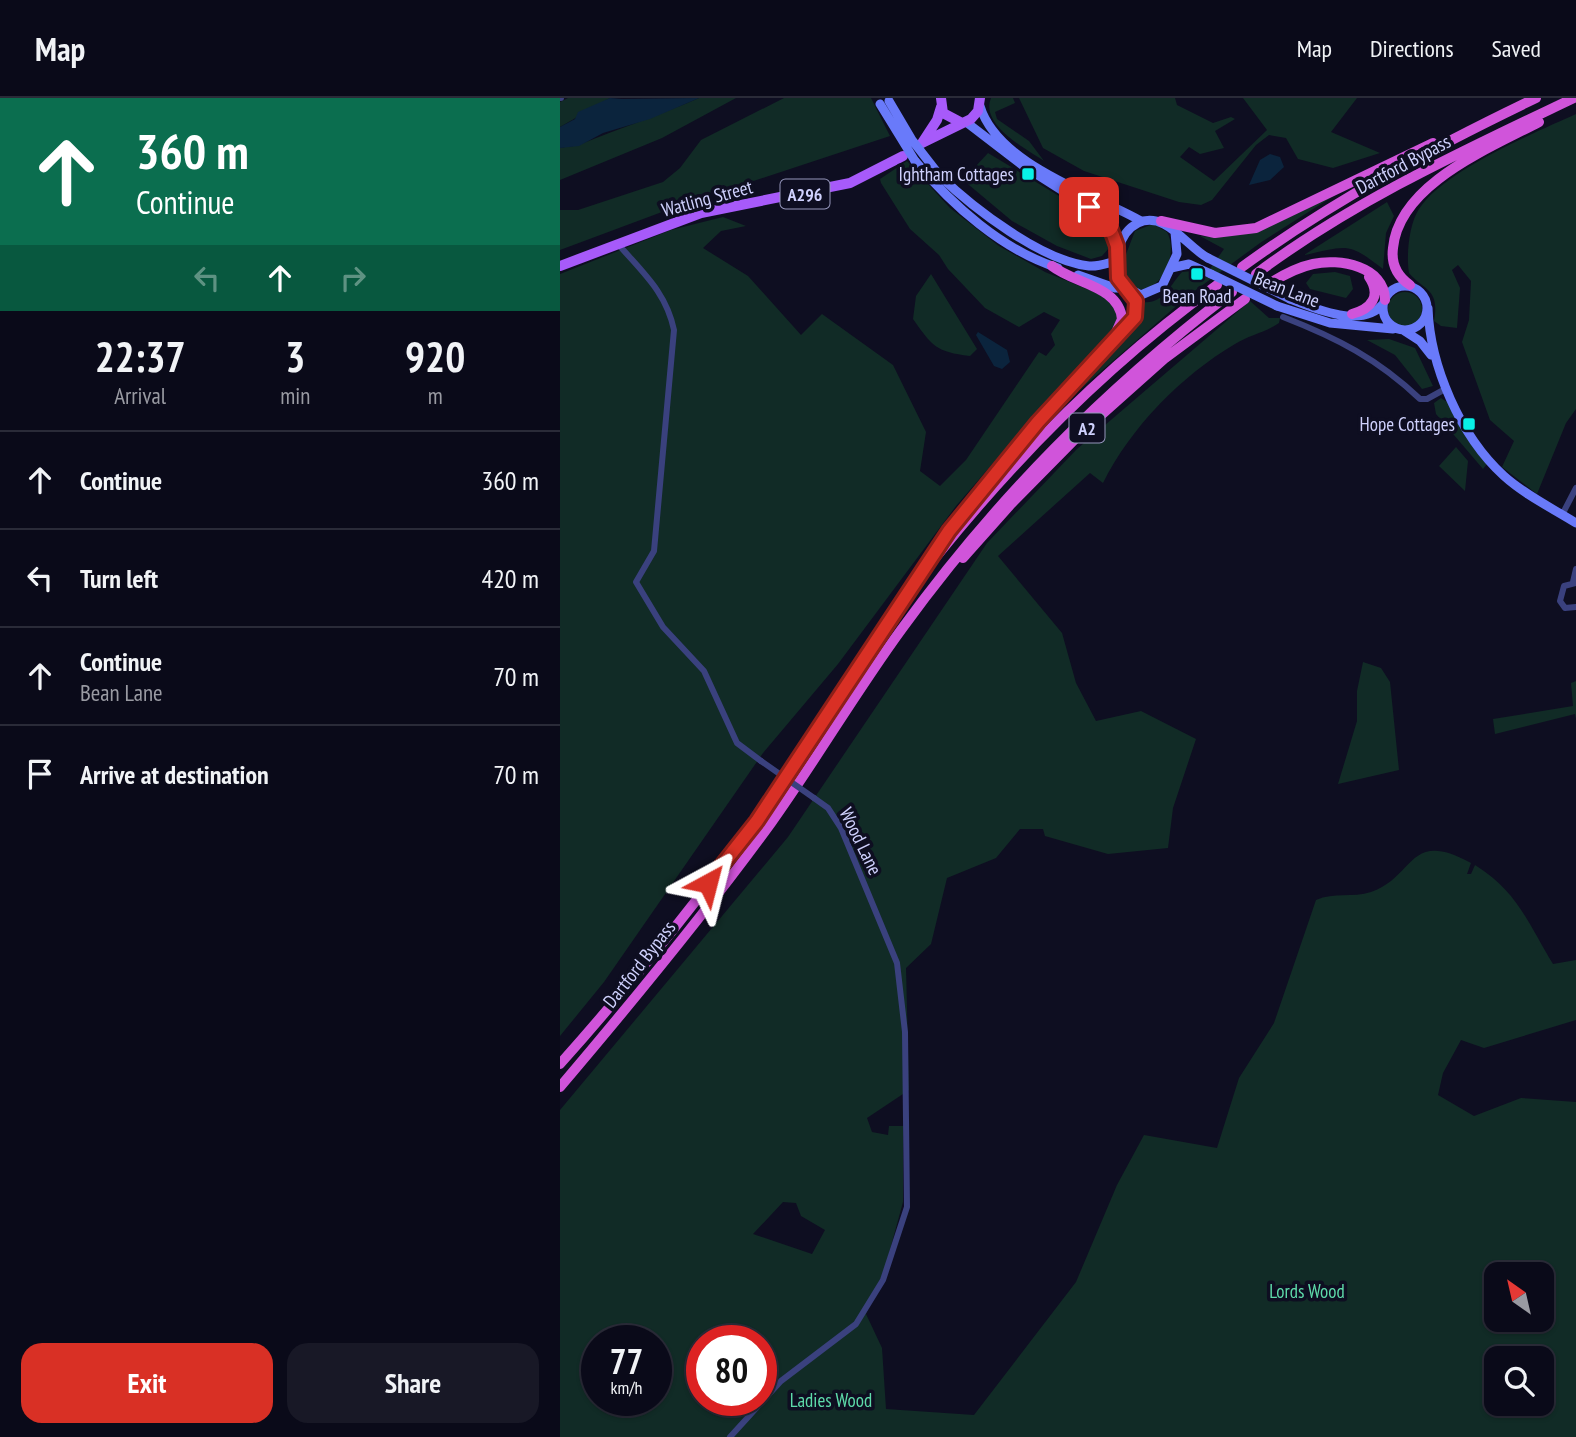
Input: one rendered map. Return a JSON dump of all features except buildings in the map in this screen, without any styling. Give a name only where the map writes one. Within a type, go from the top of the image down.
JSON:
[{"type":"highway","name":"Dartford Bypass","points":[[1242,267],[1339,202],[1461,134],[1536,98]]},
{"type":"highway","name":"Dartford Bypass","points":[[1256,274],[1348,213],[1451,157],[1575,100]]},
{"type":"highway","points":[[1410,285],[1395,268],[1393,248],[1400,224],[1418,198],[1461,164],[1575,100]]},
{"type":"highway","points":[[1161,221],[1215,233],[1256,228],[1422,148],[1461,134]]},
{"type":"highway","points":[[1272,282],[1319,262],[1342,262],[1362,269],[1377,280],[1384,302]]},
{"type":"highway","points":[[1052,267],[1067,278],[1103,291],[1116,300],[1122,320],[1111,344]]},
{"type":"highway","points":[[1352,314],[1366,310],[1375,298],[1374,285],[1362,269]]},
{"type":"highway","name":"Dartford Bypass","points":[[560,1064],[611,1007],[757,821],[895,611],[996,487],[1104,378],[1217,285]]},
{"type":"highway","points":[[895,611],[968,508],[1038,422],[1137,314],[1137,303],[1128,290]]},
{"type":"highway","name":"Dartford Bypass","points":[[560,1087],[630,1004],[768,827],[900,631],[1007,495],[1072,428],[1172,338],[1232,292]]},
{"type":"highway","name":"A2","points":[[944,573],[967,555],[1011,504],[1081,433],[1164,359],[1245,299]]},
{"type":"main road","points":[[883,100],[960,208],[994,234],[1052,267],[1115,288],[1141,295],[1155,292],[1164,284],[1178,247],[1174,232],[1161,221],[1141,221],[1070,186],[1023,158],[988,126],[981,101]]},
{"type":"main road","points":[[941,102],[937,120],[922,143],[975,116],[981,101]]},
{"type":"main road","points":[[941,102],[948,118],[964,122],[1022,165],[1099,214],[1116,244],[1118,278],[1128,290]]},
{"type":"main road","name":"Watling Street","points":[[560,266],[721,208],[850,183],[903,156]]},
{"type":"main road","points":[[937,179],[981,213],[1037,246],[1091,267],[1116,261]]},
{"type":"main road","points":[[1116,261],[1125,234],[1141,221]]},
{"type":"main road","name":"Bean Lane","points":[[1174,232],[1191,248],[1208,258],[1290,299],[1316,308],[1369,315],[1384,302]]},
{"type":"main road","name":"Bean Lane","points":[[1171,268],[1189,264],[1277,306],[1330,323],[1401,330]]},
{"type":"main road","points":[[1438,365],[1420,341],[1387,321],[1384,302],[1393,289],[1410,285],[1423,294],[1428,308],[1429,336],[1447,388],[1464,424],[1494,467],[1521,489],[1576,523]]},
{"type":"main road","points":[[1401,330],[1421,325],[1428,308]]},
{"type":"street","name":"Wood Lane","points":[[618,244],[659,288],[670,310],[674,330],[654,551],[636,582],[663,627],[704,671],[738,745],[830,810],[841,828],[897,963],[905,1032],[907,1207],[883,1280],[856,1324],[781,1381],[730,1437]]},
{"type":"street","name":"Bean Lane","points":[[1283,319],[1360,351],[1401,378],[1420,399],[1428,399],[1447,388]]},
{"type":"street","points":[[1360,351],[1364,344]]},
{"type":"street","points":[[1563,513],[1576,488]]},
{"type":"street","points":[[1576,569],[1575,583],[1564,586],[1560,601],[1565,608],[1576,607]]},
{"type":"green space","points":[[568,98],[610,98],[560,127],[560,102]]},
{"type":"green space","points":[[699,98],[736,98],[662,138],[560,180],[560,148],[579,145]]},
{"type":"green space","points":[[784,98],[871,98],[890,136],[678,206],[560,250],[560,210],[578,210],[663,182],[680,168],[701,140]]},
{"type":"green space","points":[[991,98],[1013,98],[1015,103],[995,112],[997,119],[1029,141],[1044,161],[1006,135],[998,126],[989,108]]},
{"type":"green space","points":[[1019,98],[1175,98],[1177,105],[1213,123],[1231,117],[1235,119],[1215,131],[1224,148],[1200,154],[1189,147],[1180,157],[1214,181],[1267,130],[1243,98],[1357,98],[1331,132],[1380,153],[1333,168],[1298,159],[1286,138],[1269,135],[1256,145],[1212,200],[1201,205],[1179,202],[1084,171],[1043,148]]},
{"type":"green space","points":[[1576,114],[1576,409],[1566,423],[1537,494],[1502,467],[1514,441],[1490,420],[1462,342],[1469,320],[1471,281],[1458,265],[1452,270],[1460,288],[1457,328],[1441,326],[1434,321],[1433,296],[1409,273],[1409,240],[1419,209],[1448,181],[1491,154]]},
{"type":"green space","points":[[988,153],[1089,214],[1109,237],[1109,248],[1102,256],[1091,259],[1057,246],[1012,221],[963,180]]},
{"type":"green space","points":[[907,161],[950,208],[999,246],[1045,272],[1104,296],[1114,304],[1118,320],[1097,353],[1026,425],[956,506],[838,664],[763,753],[604,982],[560,1036],[560,274],[671,230],[723,217],[746,226],[721,231],[703,248],[748,276],[801,335],[822,314],[893,365],[926,432],[920,471],[940,486],[966,460],[1039,352],[1046,356],[1055,345],[1051,334],[1060,320],[1044,312],[1019,327],[985,308],[948,269],[939,255],[910,229],[881,183],[880,179]]},
{"type":"green space","points":[[1354,183],[1260,243],[1189,295],[1053,413],[1138,320],[1142,302],[1161,297],[1182,272],[1192,271],[1204,277],[1224,249],[1200,236],[1222,236],[1262,228],[1299,213]]},
{"type":"green space","points":[[1387,202],[1394,216],[1386,233],[1383,269],[1362,254],[1346,248],[1304,255]]},
{"type":"green space","points":[[1153,224],[1167,232],[1171,250],[1169,261],[1160,279],[1153,285],[1145,289],[1135,289],[1125,281],[1123,262],[1135,231]]},
{"type":"green space","points":[[1335,272],[1350,276],[1353,289],[1346,298],[1310,289],[1306,283],[1313,274]]},
{"type":"green space","points":[[931,274],[977,349],[970,356],[942,350],[930,342],[913,319],[916,296]]},
{"type":"green space","points":[[1405,292],[1417,297],[1422,309],[1417,321],[1405,326],[1393,321],[1388,309],[1393,297]]},
{"type":"green space","points":[[1250,301],[1269,318],[1280,318],[1279,323],[1269,329],[1240,341],[1215,357],[1177,387],[1159,404],[1128,442],[1103,483],[1090,473],[998,556],[1062,633],[1076,683],[1096,721],[1141,711],[1196,739],[1173,808],[1168,848],[1108,854],[1045,836],[1043,829],[1020,829],[996,858],[947,878],[931,944],[906,968],[909,1090],[867,1118],[872,1132],[888,1135],[889,1126],[903,1126],[903,1202],[885,1268],[866,1314],[882,1348],[886,1409],[974,1415],[1076,1282],[1117,1185],[1144,1135],[1217,1148],[1239,1078],[1274,1023],[1316,900],[1371,892],[1385,885],[1423,853],[1435,851],[1471,863],[1467,874],[1471,874],[1475,865],[1502,886],[1521,909],[1553,964],[1576,960],[1576,1020],[1484,1048],[1461,1040],[1443,1073],[1438,1095],[1474,1116],[1521,1098],[1576,1102],[1576,1437],[560,1437],[560,1110],[788,837],[987,543],[1077,449]],"holes":[[[783,1202],[796,1203],[801,1216],[825,1230],[812,1254],[753,1234]]]},
{"type":"green space","points":[[1389,339],[1415,348],[1433,386],[1422,389],[1395,355],[1367,340]]},
{"type":"green space","points":[[1441,398],[1447,402],[1487,464],[1483,469],[1436,414],[1434,403]]},
{"type":"green space","points":[[1456,447],[1468,461],[1465,491],[1439,466]]},
{"type":"green space","points":[[1363,662],[1381,668],[1390,682],[1399,770],[1338,784],[1357,721],[1357,691]]},
{"type":"green space","points":[[1576,681],[1576,719],[1575,714],[1495,734],[1493,719],[1573,706],[1571,683]]},
{"type":"water","points":[[610,98],[699,98],[650,119],[603,133],[579,146],[560,148],[560,127],[575,119],[578,112]]},
{"type":"water","points":[[1270,154],[1280,157],[1284,167],[1270,180],[1249,185],[1260,160]]},
{"type":"water","points":[[978,332],[1007,350],[1010,362],[1002,369],[994,366],[976,335]]},
{"type":"place","name":"Ightham Cottages","points":[[1028,174]]},
{"type":"place","name":"Bean Road","points":[[1197,274]]},
{"type":"place","name":"Hope Cottages","points":[[1469,424]]},
{"type":"route","points":[[708,883],[757,821],[949,531],[1038,422],[1117,340],[1137,314],[1136,301],[1118,278],[1117,246],[1112,233],[1101,216],[1089,207]]},
{"type":"park label","name":"Lords Wood","points":[[1307,1291]]},
{"type":"park label","name":"Ladies Wood","points":[[831,1400]]}]
